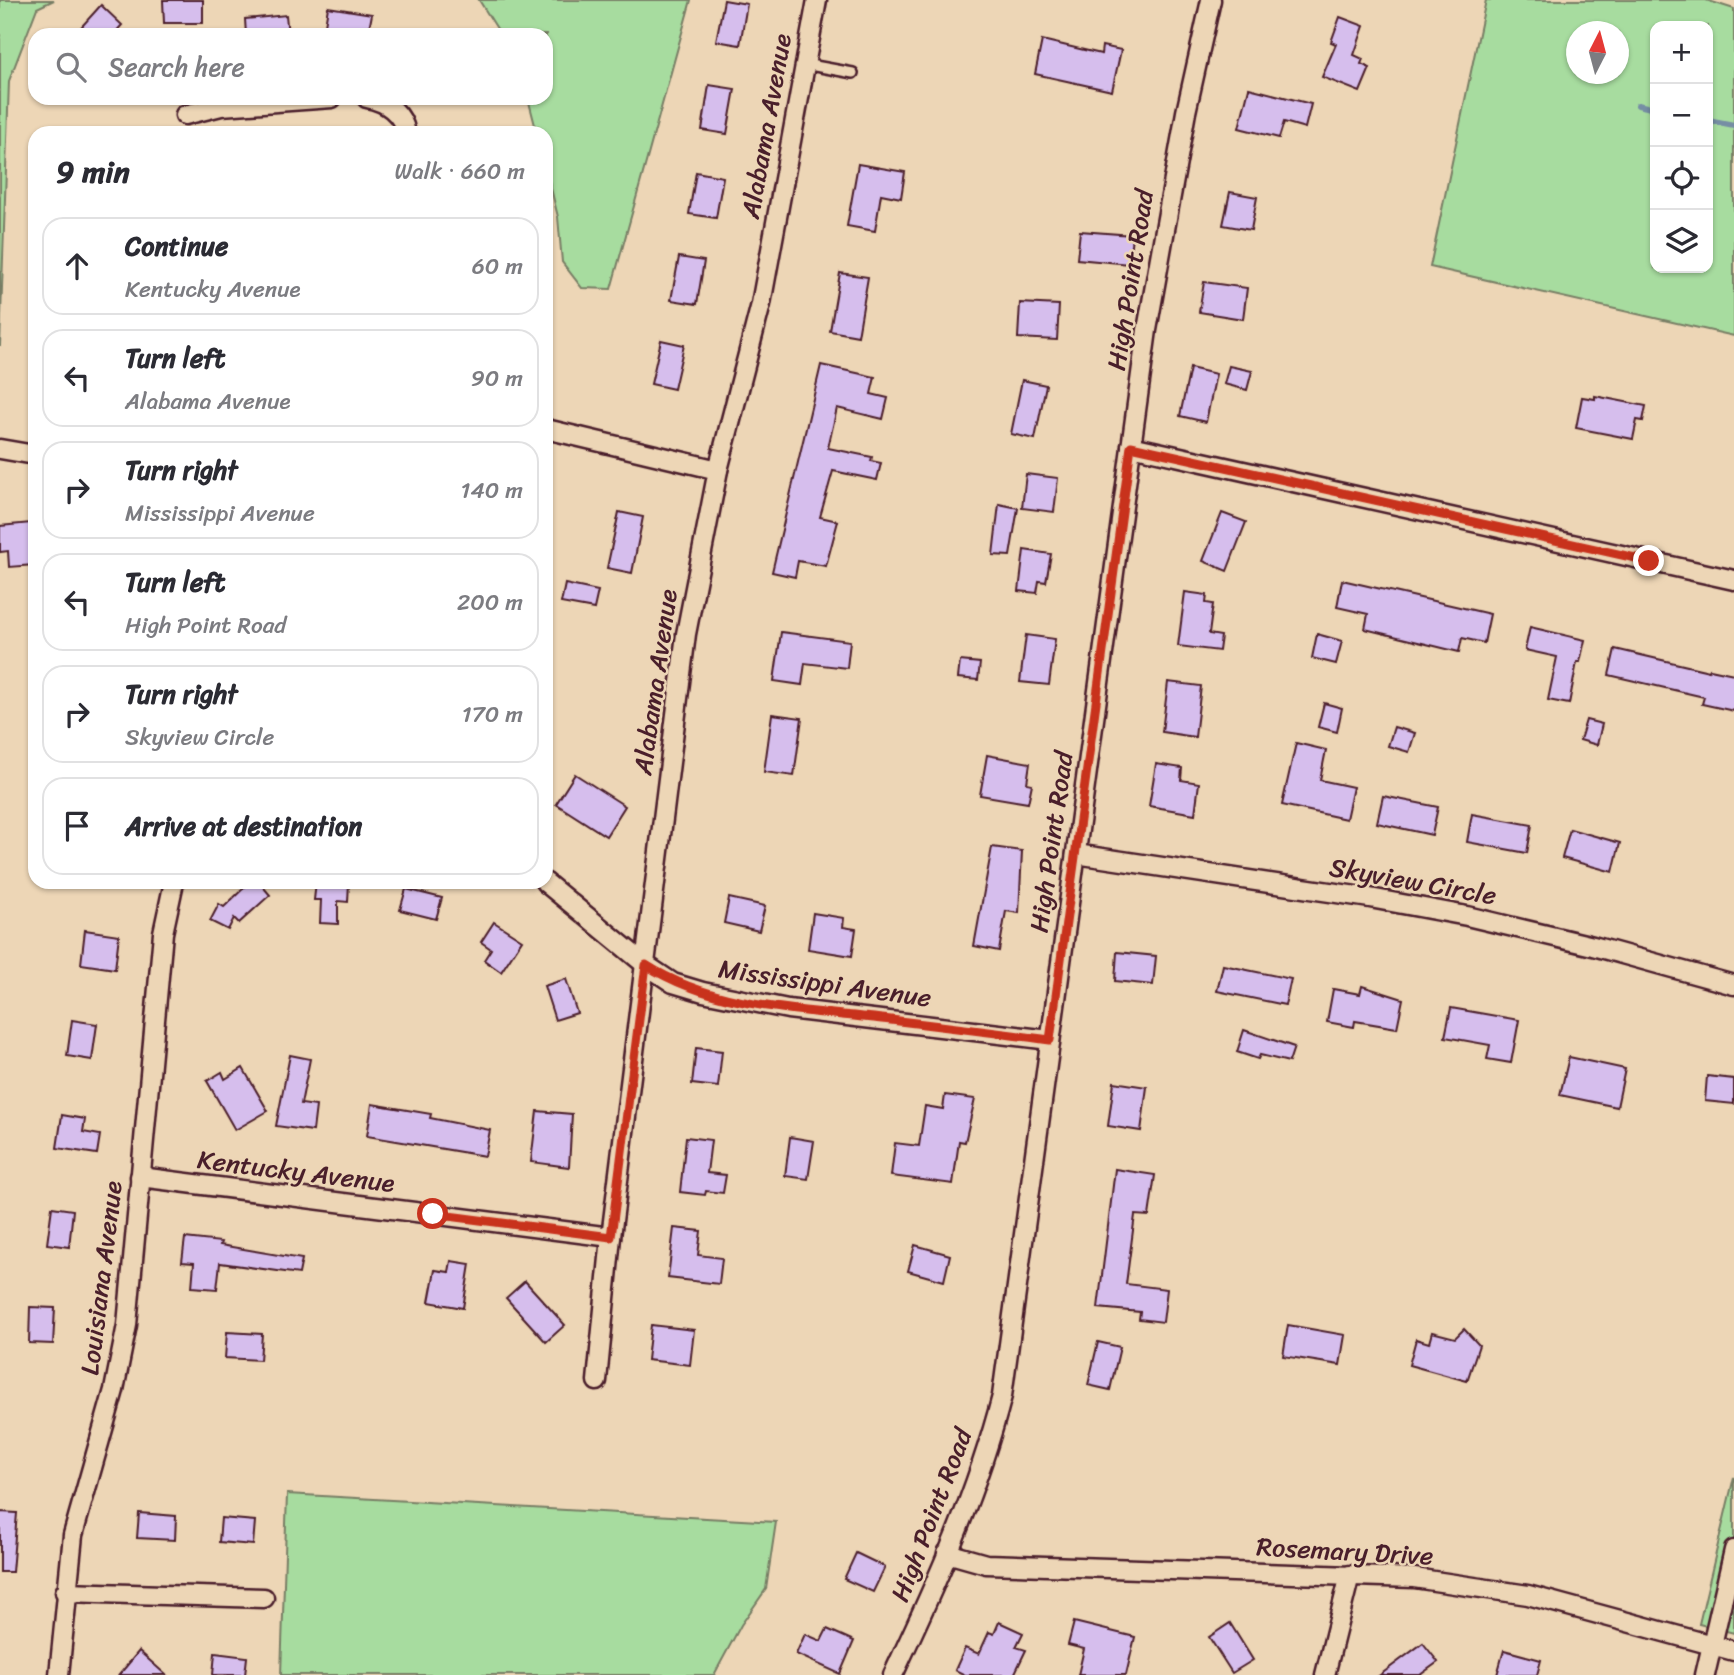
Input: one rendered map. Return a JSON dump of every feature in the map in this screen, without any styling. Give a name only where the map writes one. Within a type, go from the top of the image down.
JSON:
[{"type":"street","name":"Alabama Avenue","points":[[597,1381],[611,1237],[686,634],[718,470],[761,304],[817,0]]},
{"type":"street","name":"High Point Road","points":[[893,1675],[965,1516],[986,1457],[1002,1396],[1131,446],[1165,222],[1211,0]]},
{"type":"street","points":[[185,116],[235,105]]},
{"type":"street","points":[[387,105],[395,110],[403,126]]},
{"type":"street","points":[[553,431],[718,470]]},
{"type":"street","points":[[1131,446],[1734,580]]},
{"type":"street","points":[[0,449],[28,454]]},
{"type":"street","name":"Skyview Circle","points":[[1076,854],[1370,898],[1467,916],[1593,946],[1734,985]]},
{"type":"street","name":"Louisiana Avenue","points":[[59,1675],[65,1592],[73,1535],[121,1358],[163,933],[172,889]]},
{"type":"street","name":"Mississippi Avenue","points":[[553,889],[646,965],[673,983],[703,992],[788,1009],[1050,1040]]},
{"type":"street","name":"Kentucky Avenue","points":[[140,1177],[611,1237]]},
{"type":"street","points":[[1705,1675],[1734,1550]]},
{"type":"street","name":"Rosemary Drive","points":[[947,1553],[986,1564],[1414,1578],[1528,1595],[1734,1651]]},
{"type":"street","points":[[1325,1675],[1350,1575]]},
{"type":"street","points":[[65,1592],[264,1598]]},
{"type":"lane","points":[[804,64],[853,73]]},
{"type":"green space","points":[[0,0],[54,0],[37,8],[9,81],[0,346]]},
{"type":"green space","points":[[479,0],[691,0],[611,289],[582,288],[562,262],[558,217],[553,197],[553,126],[535,126],[530,105],[553,105],[553,28],[497,28]]},
{"type":"green space","points":[[1486,0],[1706,0],[1734,9],[1734,336],[1430,267]]},
{"type":"green space","points":[[1734,1477],[1734,1633],[1699,1624]]},
{"type":"green space","points":[[287,1494],[776,1522],[766,1589],[741,1625],[714,1675],[281,1675]]},
{"type":"building","points":[[163,0],[203,0],[203,23],[164,23]]},
{"type":"building","points":[[724,0],[747,4],[740,45],[716,41]]},
{"type":"building","points":[[101,5],[122,25],[119,28],[80,28]]},
{"type":"building","points":[[328,7],[372,14],[369,28],[324,28]]},
{"type":"building","points":[[286,15],[287,28],[246,28],[245,19]]},
{"type":"building","points":[[1340,17],[1364,26],[1354,55],[1363,59],[1361,64],[1370,68],[1360,92],[1322,77],[1336,44],[1331,42]]},
{"type":"building","points":[[1042,40],[1101,54],[1102,46],[1121,50],[1112,91],[1035,74]]},
{"type":"building","points":[[709,85],[735,89],[727,134],[702,130]]},
{"type":"building","points":[[1249,88],[1311,104],[1305,128],[1284,122],[1279,138],[1239,128]]},
{"type":"building","points":[[858,164],[905,172],[901,198],[881,194],[875,231],[847,226]]},
{"type":"building","points":[[696,172],[723,177],[716,218],[689,214]]},
{"type":"building","points":[[1230,192],[1257,197],[1251,230],[1223,225]]},
{"type":"building","points":[[1080,231],[1132,235],[1129,264],[1077,259]]},
{"type":"building","points":[[679,257],[704,261],[697,304],[671,300]]},
{"type":"building","points":[[840,273],[868,277],[858,336],[830,331]]},
{"type":"building","points":[[1204,282],[1247,288],[1243,319],[1199,312]]},
{"type":"building","points":[[1020,303],[1059,305],[1057,340],[1018,338]]},
{"type":"building","points":[[661,340],[684,345],[674,389],[651,384]]},
{"type":"building","points":[[821,365],[875,377],[871,394],[888,398],[883,419],[837,408],[828,448],[872,457],[871,461],[881,463],[877,480],[833,471],[820,517],[838,521],[826,566],[798,561],[795,577],[772,572]]},
{"type":"building","points":[[1229,366],[1252,371],[1247,390],[1224,384]]},
{"type":"building","points":[[1190,368],[1216,374],[1206,422],[1180,416]]},
{"type":"building","points":[[1022,380],[1046,385],[1035,439],[1011,434]]},
{"type":"building","points":[[1595,396],[1646,406],[1643,421],[1637,420],[1633,439],[1576,428],[1582,397],[1595,399]]},
{"type":"building","points":[[1026,474],[1058,478],[1054,512],[1022,508]]},
{"type":"building","points":[[999,504],[1018,508],[1010,556],[993,555]]},
{"type":"building","points":[[619,512],[643,517],[632,573],[607,568]]},
{"type":"building","points":[[1222,513],[1246,522],[1227,571],[1203,561]]},
{"type":"building","points":[[28,523],[28,565],[9,567],[8,551],[0,552],[0,526]]},
{"type":"building","points":[[1024,550],[1051,554],[1046,582],[1039,581],[1037,593],[1019,591]]},
{"type":"building","points":[[1342,580],[1490,614],[1484,643],[1462,638],[1459,652],[1365,629],[1368,614],[1337,607]]},
{"type":"building","points":[[565,584],[598,591],[594,609],[561,603]]},
{"type":"building","points":[[1185,592],[1207,595],[1206,603],[1213,604],[1209,634],[1221,636],[1219,651],[1178,646]]},
{"type":"building","points":[[1530,627],[1585,640],[1580,662],[1577,662],[1569,704],[1548,700],[1557,657],[1525,650]]},
{"type":"building","points":[[781,632],[850,641],[847,668],[805,663],[802,685],[774,681]]},
{"type":"building","points":[[1317,634],[1342,641],[1336,664],[1312,658]]},
{"type":"building","points":[[1026,635],[1055,639],[1049,685],[1020,682]]},
{"type":"building","points":[[1615,649],[1709,671],[1710,669],[1734,674],[1734,711],[1702,704],[1704,697],[1609,675]]},
{"type":"building","points":[[960,661],[980,663],[978,680],[958,678]]},
{"type":"building","points":[[1168,682],[1201,686],[1195,737],[1162,732]]},
{"type":"building","points":[[1324,703],[1342,708],[1337,732],[1318,727]]},
{"type":"building","points":[[772,714],[802,718],[794,776],[764,772]]},
{"type":"building","points":[[1586,720],[1602,724],[1597,745],[1580,740]]},
{"type":"building","points":[[1394,727],[1415,733],[1409,752],[1388,746]]},
{"type":"building","points":[[1296,743],[1326,750],[1320,780],[1353,787],[1346,819],[1282,805]]},
{"type":"building","points":[[987,755],[1030,763],[1027,783],[1032,784],[1028,803],[980,795]]},
{"type":"building","points":[[1156,764],[1182,768],[1181,780],[1199,783],[1195,814],[1149,806]]},
{"type":"building","points":[[575,774],[625,806],[606,836],[556,804]]},
{"type":"building","points":[[1383,796],[1438,807],[1432,835],[1377,823]]},
{"type":"building","points":[[1472,814],[1532,825],[1527,853],[1467,842]]},
{"type":"building","points":[[1570,829],[1620,843],[1613,872],[1562,858]]},
{"type":"building","points":[[992,847],[1022,851],[1019,913],[1006,911],[999,951],[974,946]]},
{"type":"building","points":[[243,889],[265,889],[270,895],[239,923],[234,918],[228,930],[210,921],[219,904],[224,907]]},
{"type":"building","points":[[315,889],[349,889],[348,902],[338,901],[338,924],[320,923],[321,900],[314,900]]},
{"type":"building","points":[[406,889],[442,898],[436,919],[400,910]]},
{"type":"building","points":[[729,898],[765,906],[759,931],[724,923]]},
{"type":"building","points":[[813,913],[844,918],[843,927],[856,929],[852,956],[808,949]]},
{"type":"building","points":[[494,922],[522,940],[501,972],[484,960],[491,949],[481,942]]},
{"type":"building","points":[[85,930],[119,935],[115,969],[81,964]]},
{"type":"building","points":[[1117,952],[1156,956],[1153,985],[1115,981]]},
{"type":"building","points":[[1223,965],[1291,979],[1285,1005],[1217,991]]},
{"type":"building","points":[[566,979],[577,1013],[555,1020],[544,986]]},
{"type":"building","points":[[1362,986],[1403,999],[1397,1028],[1355,1021],[1354,1027],[1327,1022],[1333,989],[1360,994]]},
{"type":"building","points":[[1451,1008],[1519,1020],[1511,1063],[1487,1059],[1490,1045],[1445,1037]]},
{"type":"building","points":[[72,1020],[97,1024],[92,1060],[67,1056]]},
{"type":"building","points":[[1244,1030],[1294,1047],[1289,1062],[1260,1055],[1258,1059],[1237,1052]]},
{"type":"building","points":[[696,1048],[722,1051],[718,1087],[692,1084]]},
{"type":"building","points":[[290,1055],[310,1059],[301,1104],[316,1106],[313,1131],[276,1126]]},
{"type":"building","points":[[1569,1057],[1625,1069],[1617,1107],[1560,1095]]},
{"type":"building","points":[[243,1068],[268,1111],[235,1130],[207,1081],[222,1072],[225,1079]]},
{"type":"building","points":[[1707,1076],[1734,1079],[1734,1104],[1705,1101]]},
{"type":"building","points":[[1114,1082],[1147,1087],[1141,1131],[1108,1126]]},
{"type":"building","points":[[945,1095],[975,1099],[965,1142],[959,1141],[953,1184],[891,1176],[895,1143],[919,1146],[925,1106],[943,1109]]},
{"type":"building","points":[[372,1104],[431,1114],[430,1118],[490,1130],[485,1156],[367,1136]]},
{"type":"building","points":[[537,1111],[572,1114],[569,1167],[531,1162]]},
{"type":"building","points":[[62,1115],[85,1119],[83,1132],[100,1135],[97,1154],[57,1148]]},
{"type":"building","points":[[686,1137],[711,1140],[707,1173],[726,1175],[723,1193],[706,1191],[705,1195],[680,1192]]},
{"type":"building","points":[[790,1137],[814,1141],[808,1179],[785,1176]]},
{"type":"building","points":[[1115,1169],[1155,1175],[1149,1216],[1135,1215],[1126,1284],[1167,1289],[1163,1322],[1139,1319],[1140,1312],[1098,1308]]},
{"type":"building","points":[[52,1207],[73,1210],[69,1247],[47,1244]]},
{"type":"building","points":[[674,1228],[701,1231],[698,1255],[722,1258],[719,1284],[668,1278]]},
{"type":"building","points":[[185,1238],[221,1242],[220,1245],[302,1259],[299,1274],[220,1263],[217,1289],[192,1287],[194,1263],[182,1262]]},
{"type":"building","points":[[915,1245],[950,1255],[944,1281],[908,1271]]},
{"type":"building","points":[[451,1261],[470,1264],[463,1308],[429,1302],[435,1270],[449,1272]]},
{"type":"building","points":[[525,1281],[565,1325],[546,1342],[506,1298]]},
{"type":"building","points":[[30,1307],[55,1308],[53,1344],[29,1343]]},
{"type":"building","points":[[651,1325],[694,1330],[690,1365],[647,1360]]},
{"type":"building","points":[[1288,1325],[1345,1335],[1340,1365],[1283,1356]]},
{"type":"building","points":[[1464,1329],[1479,1345],[1467,1381],[1409,1365],[1416,1339],[1429,1343],[1432,1332],[1455,1338]]},
{"type":"building","points":[[227,1332],[262,1334],[260,1360],[225,1358]]},
{"type":"building","points":[[1098,1342],[1120,1347],[1110,1390],[1088,1385]]},
{"type":"building","points":[[0,1512],[17,1513],[12,1572],[0,1572]]},
{"type":"building","points":[[139,1513],[176,1516],[175,1540],[137,1538]]},
{"type":"building","points":[[221,1518],[255,1521],[253,1545],[219,1542]]},
{"type":"building","points":[[856,1553],[885,1567],[873,1592],[844,1579]]},
{"type":"building","points":[[999,1622],[1023,1633],[1016,1647],[1026,1650],[1014,1675],[965,1675],[955,1670],[965,1648],[979,1654],[989,1632],[994,1634]]},
{"type":"building","points":[[1074,1622],[1135,1637],[1126,1675],[1078,1675],[1084,1649],[1068,1645]]},
{"type":"building","points":[[1230,1623],[1253,1660],[1232,1673],[1209,1637]]},
{"type":"building","points":[[827,1629],[854,1641],[840,1674],[796,1654],[805,1634],[821,1641]]},
{"type":"building","points":[[1423,1643],[1438,1662],[1420,1675],[1380,1675]]},
{"type":"building","points":[[1504,1650],[1541,1660],[1537,1675],[1497,1675]]},
{"type":"building","points":[[139,1651],[166,1675],[119,1675]]},
{"type":"building","points":[[215,1653],[247,1657],[245,1675],[213,1675]]},
{"type":"waterway","points":[[1638,105],[1650,108]]},
{"type":"waterway","points":[[1713,121],[1734,125]]},
{"type":"route","points":[[433,1214],[611,1237],[646,965],[673,983],[703,992],[788,1009],[1050,1040],[1131,446],[1649,561]]}]
